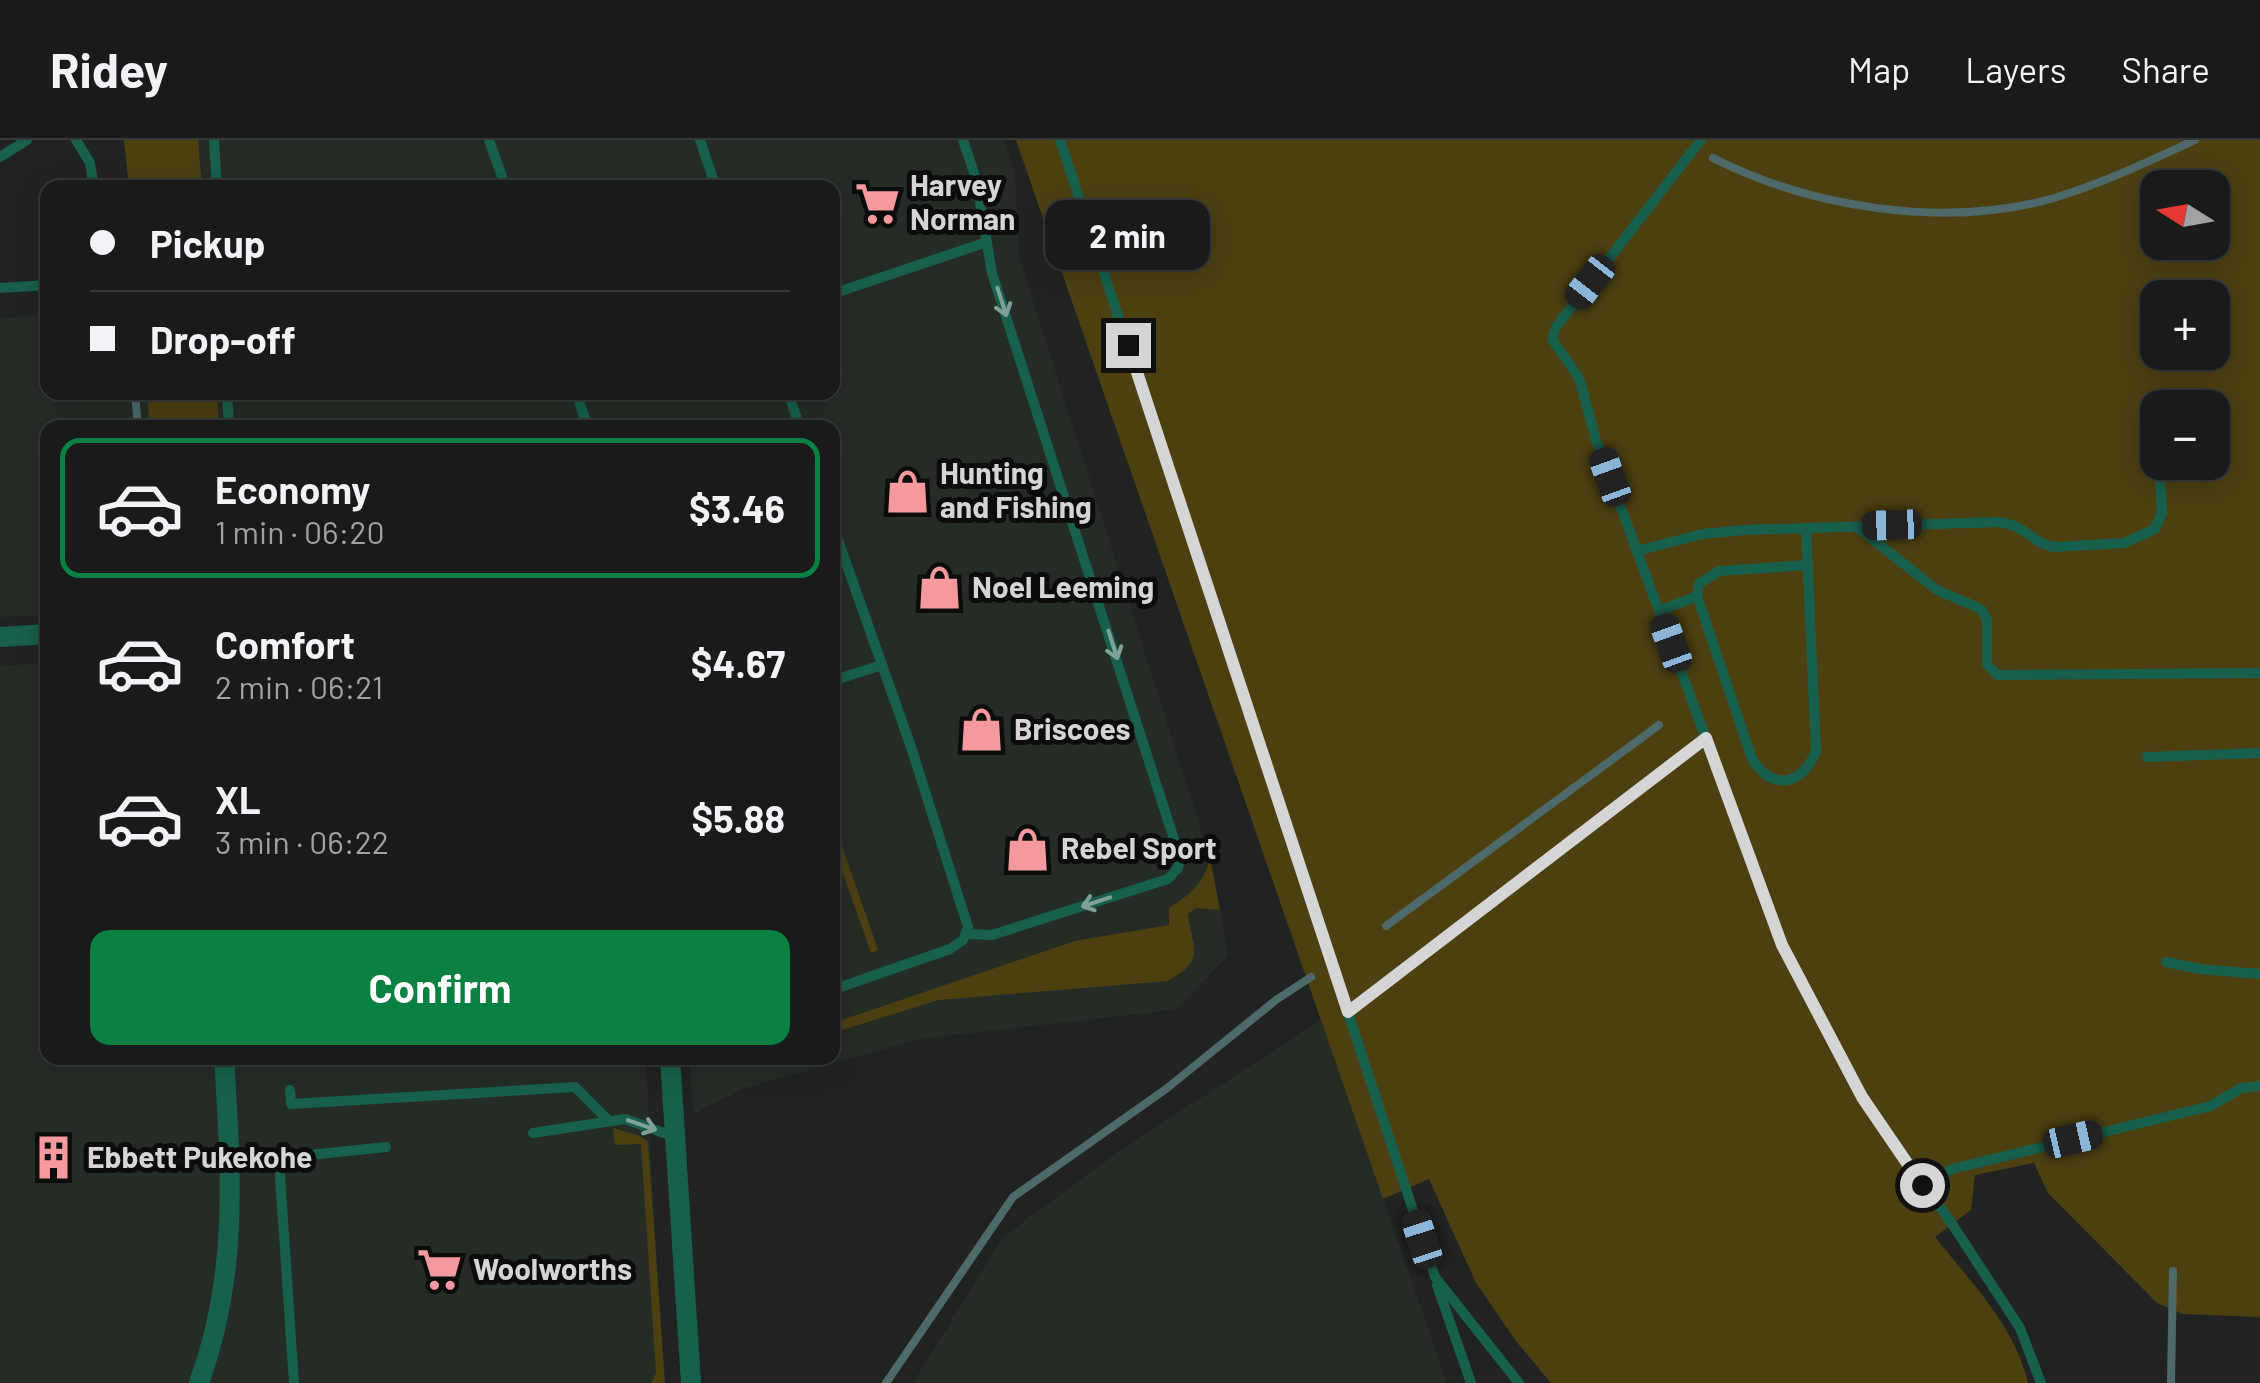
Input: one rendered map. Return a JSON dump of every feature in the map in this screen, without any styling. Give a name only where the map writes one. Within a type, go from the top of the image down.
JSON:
[{"type":"street","points":[[0,637],[40,634]]},
{"type":"street","points":[[199,1383],[221,1308],[229,1254],[231,1196],[224,1065]]},
{"type":"street","points":[[670,1065],[690,1383]]},
{"type":"lane","points":[[0,156],[27,140]]},
{"type":"lane","points":[[76,140],[90,163],[93,180]]},
{"type":"lane","points":[[214,140],[216,180]]},
{"type":"lane","points":[[489,140],[503,180]]},
{"type":"lane","points":[[700,140],[713,180]]},
{"type":"lane","points":[[840,987],[950,949],[966,934],[992,935],[1168,879],[1174,875],[1180,858],[992,273],[976,179],[963,140]]},
{"type":"lane","points":[[1060,140],[1471,1383]]},
{"type":"lane","points":[[1701,140],[1556,327],[1552,339],[1583,388],[1596,440],[1782,945],[1862,1097],[2020,1328],[2041,1383]]},
{"type":"lane","points":[[840,291],[987,242]]},
{"type":"lane","points":[[0,288],[40,286]]},
{"type":"lane","points":[[1637,550],[1702,534],[1999,522],[2018,524],[2043,545],[2054,548],[2124,543],[2155,529],[2162,512],[2160,480]]},
{"type":"lane","points":[[1857,526],[1937,590],[1980,609],[1987,620],[1987,664],[1997,675],[2260,673]]},
{"type":"lane","points":[[1806,528],[1808,565],[1816,751],[1802,775],[1792,780],[1767,777],[1752,758],[1697,596],[1699,584],[1719,571],[1808,565]]},
{"type":"lane","points":[[840,553],[961,896],[966,934]]},
{"type":"lane","points":[[1659,611],[1697,596]]},
{"type":"lane","points":[[840,679],[882,665]]},
{"type":"lane","points":[[1348,1012],[1706,738]]},
{"type":"lane","points":[[2147,757],[2260,753]]},
{"type":"lane","points":[[2166,962],[2260,974]]},
{"type":"lane","points":[[1922,1185],[1952,1169],[2210,1106],[2241,1088],[2260,1086]]},
{"type":"lane","points":[[290,1090],[291,1104],[576,1088],[608,1120]]},
{"type":"lane","points":[[534,1133],[626,1119],[674,1136]]},
{"type":"lane","points":[[294,1383],[279,1162],[291,1157],[386,1147]]},
{"type":"lane","points":[[1435,1277],[1519,1383]]},
{"type":"shaded area","points":[[124,140],[198,140],[201,180],[128,180]]},
{"type":"shaded area","points":[[198,140],[1003,140],[1015,173],[1019,257],[1213,867],[1228,956],[1175,1010],[920,1039],[840,1061],[840,420],[219,420],[217,400],[840,400],[840,180],[201,180]]},
{"type":"shaded area","points":[[1016,140],[2260,140],[2260,1317],[2183,1314],[2157,1303],[2048,1193],[2034,1163],[1975,1175],[1971,1210],[1935,1237],[2002,1323],[2028,1383],[1551,1383],[1476,1283],[1429,1179],[1383,1199]]},
{"type":"shaded area","points":[[40,315],[40,400],[147,400],[149,420],[40,420],[40,615],[0,617],[0,318]]},
{"type":"shaded area","points":[[147,400],[217,400],[219,420],[149,420]]},
{"type":"shaded area","points":[[40,663],[40,1065],[646,1065],[663,1383],[0,1383],[0,666]]},
{"type":"shaded area","points":[[840,840],[878,950],[871,953],[840,865]]},
{"type":"shaded area","points":[[1210,859],[1220,910],[1196,908],[1188,914],[1194,945],[1192,960],[1180,974],[1167,981],[938,1000],[840,1031],[840,1021],[1075,941],[1169,925],[1169,908],[1195,888]]},
{"type":"shaded area","points":[[1321,1020],[1447,1383],[913,1383],[1003,1237],[1121,1150]]},
{"type":"shaded area","points":[[690,1065],[827,1065],[742,1089],[693,1114]]},
{"type":"shaded area","points":[[613,1128],[648,1142],[665,1383],[651,1383],[656,1373],[641,1144],[615,1145]]},
{"type":"waterway","points":[[1713,158],[1793,190],[1836,201],[1924,212],[1969,212],[2054,198],[2195,140]]},
{"type":"waterway","points":[[136,400],[137,420]]},
{"type":"waterway","points":[[1386,926],[1659,725]]},
{"type":"waterway","points":[[886,1383],[1013,1197],[1166,1089],[1276,1000],[1311,977]]},
{"type":"waterway","points":[[2171,1383],[2173,1271]]},
{"type":"place","name":"Harvey Norman","points":[[877,203]]},
{"type":"place","name":"Hunting and Fishing","points":[[907,491]]},
{"type":"place","name":"Noel Leeming","points":[[939,588]]},
{"type":"place","name":"Briscoes","points":[[981,730]]},
{"type":"place","name":"Rebel Sport","points":[[1028,849]]},
{"type":"place","name":"Ebbett Pukekohe","points":[[54,1158]]},
{"type":"place","name":"Woolworths","points":[[440,1270]]},
{"type":"route","points":[[1128,345],[1348,1012],[1706,738],[1782,945],[1862,1097],[1922,1185]]}]
